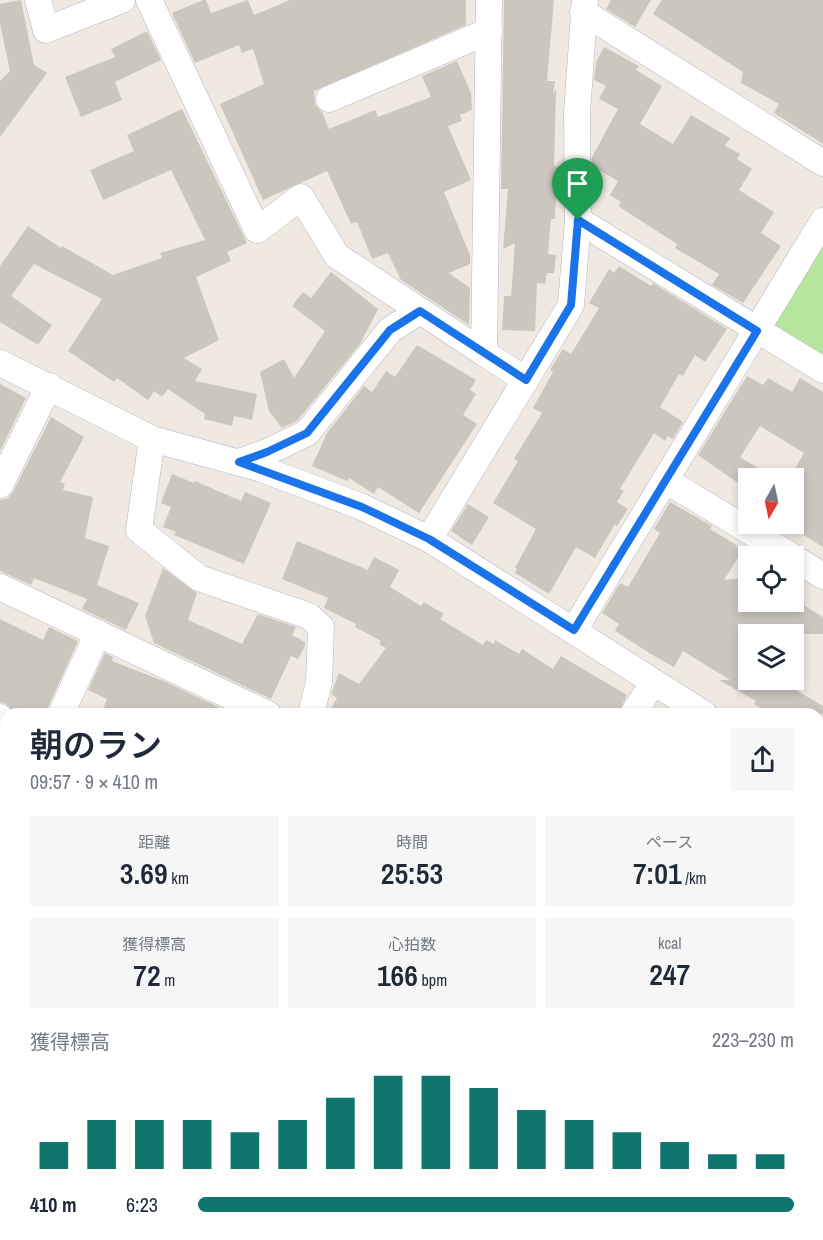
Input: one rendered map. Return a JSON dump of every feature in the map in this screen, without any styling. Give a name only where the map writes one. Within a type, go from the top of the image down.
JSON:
[{"type":"street","points":[[38,0],[46,30],[122,0]]},
{"type":"street","points":[[149,0],[257,230],[301,197],[337,256],[526,380]]},
{"type":"street","points":[[484,353],[489,0]]},
{"type":"street","points":[[429,539],[571,305],[578,220],[577,113],[584,6],[823,163]]},
{"type":"street","points":[[329,99],[489,31]]},
{"type":"street","points":[[578,220],[823,370]]},
{"type":"street","points":[[574,630],[823,221]]},
{"type":"street","points":[[239,462],[307,433],[390,330],[420,311]]},
{"type":"street","points":[[0,363],[152,439],[239,462],[362,507],[429,539],[694,708]]},
{"type":"street","points":[[0,485],[49,386]]},
{"type":"street","points":[[152,439],[139,530],[199,578],[309,616],[321,627],[319,682],[312,708]]},
{"type":"street","points":[[665,480],[774,546]]},
{"type":"street","points":[[804,564],[823,576]]},
{"type":"street","points":[[0,587],[255,708]]},
{"type":"street","points":[[64,708],[98,633]]},
{"type":"street","points":[[637,708],[653,683]]},
{"type":"green space","points":[[823,221],[823,370],[757,331]]},
{"type":"building","points":[[21,0],[34,65],[47,73],[0,137],[0,81],[10,71],[0,24],[0,4]]},
{"type":"building","points":[[206,0],[211,13],[248,0],[254,15],[290,0],[466,0],[466,25],[314,91],[315,105],[322,112],[329,129],[375,110],[378,117],[431,97],[422,76],[457,61],[471,93],[472,110],[460,115],[462,121],[448,126],[471,180],[444,192],[470,255],[470,264],[449,273],[470,288],[469,325],[401,280],[388,253],[372,259],[357,222],[351,224],[327,171],[263,200],[220,104],[264,84],[253,49],[242,53],[239,45],[195,63],[172,13]]},
{"type":"building","points":[[504,0],[554,0],[547,81],[555,81],[553,95],[556,89],[554,166],[557,166],[555,219],[551,219],[548,254],[556,255],[554,273],[547,273],[545,284],[537,283],[535,331],[502,330],[504,296],[511,296],[515,243],[503,249],[508,189],[501,189]]},
{"type":"building","points":[[611,0],[651,0],[635,27],[606,9]]},
{"type":"building","points":[[662,0],[823,0],[823,144],[774,113],[779,104],[741,83],[743,72],[653,14]]},
{"type":"building","points":[[147,31],[161,60],[115,82],[122,100],[81,117],[65,77],[115,57],[111,49]]},
{"type":"building","points":[[604,47],[639,66],[636,70],[662,86],[640,124],[673,144],[691,115],[730,138],[725,146],[740,154],[737,159],[752,169],[739,190],[774,212],[761,233],[781,246],[743,303],[712,285],[719,274],[675,248],[677,244],[618,206],[621,202],[610,195],[618,181],[592,166],[592,157],[618,109],[599,99],[606,86],[594,80],[596,62]]},
{"type":"building","points":[[182,109],[247,243],[227,252],[231,261],[196,277],[219,340],[184,358],[202,369],[195,381],[257,394],[252,420],[234,416],[232,426],[204,419],[205,414],[168,389],[162,397],[154,391],[148,400],[117,378],[114,382],[68,351],[102,299],[34,264],[11,296],[52,325],[38,345],[0,322],[0,266],[28,226],[61,248],[62,246],[113,275],[162,258],[160,253],[205,240],[171,170],[103,200],[90,170],[134,151],[127,135]]},
{"type":"building","points":[[619,266],[651,286],[653,283],[727,329],[705,362],[695,355],[683,376],[679,374],[660,407],[683,422],[673,439],[668,436],[665,441],[654,433],[620,489],[624,491],[617,502],[628,509],[617,526],[615,524],[595,558],[576,547],[549,594],[515,573],[517,569],[515,568],[536,529],[493,503],[518,461],[514,459],[542,413],[533,408],[553,372],[550,370],[563,349],[571,354],[599,308],[589,303],[609,269],[614,273]]},
{"type":"building","points":[[331,272],[378,309],[360,344],[297,421],[282,428],[269,411],[260,372],[284,359],[294,378],[325,331],[292,306],[303,292],[311,298]]},
{"type":"building","points":[[417,345],[476,380],[470,390],[476,394],[463,415],[477,424],[419,513],[378,487],[374,494],[349,478],[347,481],[312,466],[327,433],[364,386],[372,392],[386,371],[395,377]]},
{"type":"building","points":[[747,376],[763,385],[768,378],[792,392],[800,378],[823,392],[823,547],[802,534],[804,534],[804,468],[795,468],[804,453],[760,426],[740,457],[758,468],[738,468],[738,483],[698,455]]},
{"type":"building","points":[[0,384],[26,398],[0,451]]},
{"type":"building","points":[[51,417],[84,437],[60,482],[65,484],[63,490],[93,497],[85,538],[109,546],[97,585],[139,603],[126,630],[82,609],[87,599],[34,578],[31,585],[0,571],[0,500],[8,498],[13,492]]},
{"type":"building","points":[[172,474],[194,483],[195,481],[241,501],[245,492],[271,503],[244,564],[174,535],[176,532],[163,527],[171,507],[161,503]]},
{"type":"building","points":[[670,502],[712,526],[710,529],[738,546],[738,557],[724,580],[738,579],[738,612],[804,612],[804,606],[823,617],[823,634],[804,634],[804,624],[738,624],[738,690],[796,690],[823,708],[760,708],[754,704],[756,701],[719,680],[730,680],[683,651],[674,667],[615,631],[619,624],[602,613],[620,583],[628,587],[660,533],[654,529]]},
{"type":"building","points":[[468,504],[489,517],[472,545],[451,531]]},
{"type":"building","points":[[297,541],[368,570],[374,557],[399,570],[390,587],[421,606],[424,602],[444,614],[440,619],[483,645],[486,640],[494,644],[495,640],[519,654],[522,649],[553,669],[561,656],[627,695],[621,708],[331,708],[337,698],[331,694],[339,673],[359,684],[386,648],[379,644],[381,641],[355,627],[356,624],[324,608],[328,598],[282,579]]},
{"type":"building","points":[[163,568],[197,593],[188,620],[242,644],[258,614],[296,627],[292,635],[305,642],[305,646],[298,659],[291,656],[271,699],[154,643],[145,616]]},
{"type":"building","points":[[0,619],[43,640],[49,627],[78,641],[48,708],[10,708],[0,702]]},
{"type":"building","points":[[105,653],[113,657],[112,661],[166,682],[220,708],[103,708],[107,699],[88,690]]},
{"type":"route","points":[[578,220],[757,331],[574,630],[429,539],[362,507],[239,462],[307,433],[390,330],[420,311],[526,380],[571,305],[578,220]]}]
